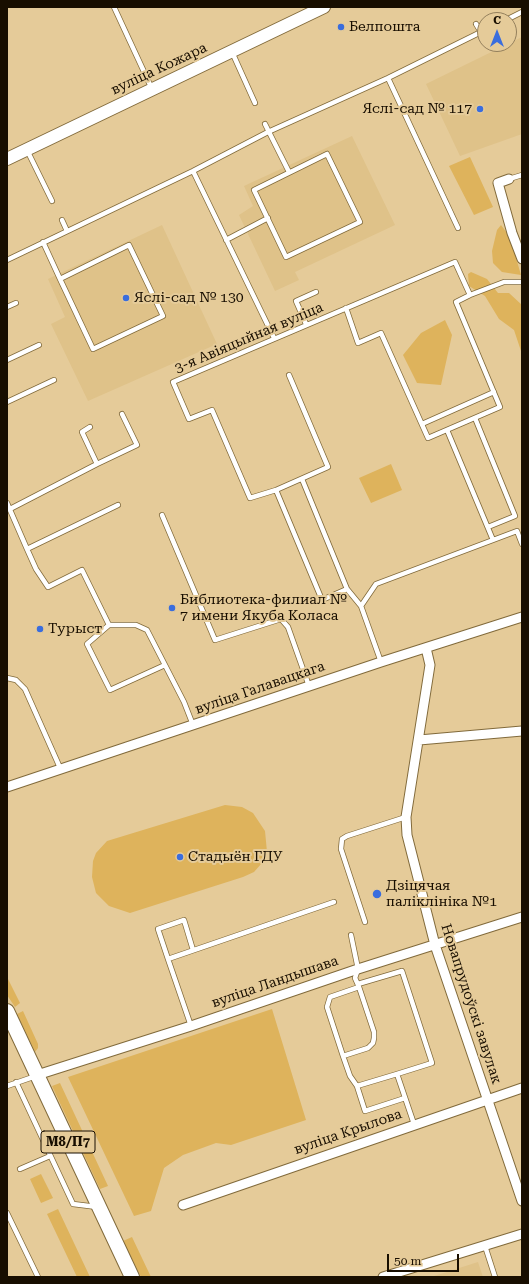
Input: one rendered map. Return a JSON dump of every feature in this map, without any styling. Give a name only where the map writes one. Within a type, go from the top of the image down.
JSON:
[{"type":"main road","name":"вуліца Кожара","points":[[7,159],[324,7]]},
{"type":"main road","name":"М8/П7","points":[[7,1011],[132,1277]]},
{"type":"street","points":[[509,179],[498,183],[522,259]]},
{"type":"street","name":"вуліца Галавацкага","points":[[7,787],[381,662],[522,617]]},
{"type":"street","name":"Новапрудоўскі завулак","points":[[426,648],[430,665],[406,817],[410,850],[436,945],[522,1201]]},
{"type":"street","points":[[419,740],[522,731]]},
{"type":"street","name":"вуліца Ландышава","points":[[37,1075],[191,1026],[358,969],[522,917]]},
{"type":"street","name":"вуліца Крылова","points":[[183,1205],[414,1124],[522,1088]]},
{"type":"street","points":[[382,1277],[522,1234]]},
{"type":"lane","points":[[114,7],[152,89]]},
{"type":"lane","points":[[7,260],[193,171],[268,132],[388,78],[477,34]]},
{"type":"lane","points":[[231,51],[255,104]]},
{"type":"lane","points":[[388,78],[458,228]]},
{"type":"lane","points":[[264,124],[288,172]]},
{"type":"lane","points":[[27,149],[52,201]]},
{"type":"lane","points":[[327,154],[360,222],[286,257],[268,218],[254,190],[327,154]]},
{"type":"lane","points":[[193,171],[274,338]]},
{"type":"lane","points":[[509,179],[522,175]]},
{"type":"lane","points":[[226,240],[268,218]]},
{"type":"lane","points":[[62,220],[67,231]]},
{"type":"lane","points":[[43,242],[60,279],[93,349],[163,316],[129,245],[60,279]]},
{"type":"lane","name":"3-я Авіяцыйная вуліца","points":[[288,375],[328,467],[276,490],[250,498],[212,410],[189,419],[173,382],[306,324],[455,262],[470,295]]},
{"type":"lane","points":[[346,308],[358,343],[381,333],[428,438],[500,407],[456,302],[504,282],[522,282]]},
{"type":"lane","points":[[306,324],[296,301],[316,292]]},
{"type":"lane","points":[[7,307],[16,303]]},
{"type":"lane","points":[[7,360],[39,345]]},
{"type":"lane","points":[[7,402],[54,380]]},
{"type":"lane","points":[[422,424],[494,392]]},
{"type":"lane","points":[[10,509],[137,445],[122,414]]},
{"type":"lane","points":[[475,418],[515,516],[488,527]]},
{"type":"lane","points":[[90,427],[82,432],[97,464]]},
{"type":"lane","points":[[448,430],[493,540]]},
{"type":"lane","points":[[302,479],[347,589],[361,606],[381,662]]},
{"type":"lane","points":[[276,490],[322,600],[347,589]]},
{"type":"lane","points":[[7,503],[36,569],[48,587],[82,570],[109,625]]},
{"type":"lane","points":[[27,549],[118,505]]},
{"type":"lane","points":[[162,515],[215,640],[281,619],[288,628],[309,686]]},
{"type":"lane","points":[[361,606],[376,584],[517,531],[522,544]]},
{"type":"lane","points":[[165,665],[110,690],[87,644],[109,625],[136,625],[147,630],[165,665],[184,702],[193,725]]},
{"type":"lane","points":[[7,678],[16,680],[25,688],[61,770]]},
{"type":"lane","points":[[365,922],[341,849],[342,839],[347,836],[406,817]]},
{"type":"lane","points":[[168,959],[334,902]]},
{"type":"lane","points":[[191,1026],[158,929],[184,920],[193,950]]},
{"type":"lane","points":[[343,1056],[368,1048],[373,1043],[374,1038],[374,1032],[355,978],[358,969],[353,953],[354,947],[351,935]]},
{"type":"lane","points":[[357,1086],[432,1063],[402,971],[330,997],[327,1007],[350,1076],[357,1086],[365,1112],[405,1098]]},
{"type":"lane","points":[[397,1074],[414,1124]]},
{"type":"lane","points":[[7,1086],[37,1075]]},
{"type":"lane","points":[[16,1082],[73,1204],[99,1208]]},
{"type":"lane","points":[[20,1169],[50,1156]]},
{"type":"lane","points":[[7,1213],[38,1277]]},
{"type":"lane","points":[[485,1246],[495,1277]]},
{"type":"shaded area","name":"Яслі-сад № 117","points":[[522,37],[522,134],[460,156],[426,84],[491,52],[517,52],[517,39]]},
{"type":"shaded area","points":[[352,136],[395,225],[295,272],[299,280],[275,291],[239,215],[253,206],[244,186]]},
{"type":"shaded area","points":[[470,157],[493,207],[474,215],[449,166]]},
{"type":"shaded area","name":"Яслі-сад № 130","points":[[162,225],[217,344],[88,401],[51,324],[65,317],[48,279]]},
{"type":"shaded area","points":[[501,225],[510,237],[521,275],[502,272],[493,263],[492,251],[497,230]]},
{"type":"shaded area","points":[[471,272],[487,279],[498,293],[509,293],[522,305],[522,354],[514,330],[499,319],[485,296],[469,286],[468,274]]},
{"type":"shaded area","points":[[445,320],[452,335],[441,385],[417,383],[403,355],[421,333]]},
{"type":"shaded area","points":[[391,464],[402,490],[371,503],[359,478]]},
{"type":"shaded area","name":"Стадыён ГДУ","points":[[225,805],[242,807],[253,813],[265,831],[267,852],[262,863],[254,872],[243,877],[130,913],[109,906],[96,893],[92,877],[93,861],[96,853],[107,841]]},
{"type":"shaded area","points":[[7,977],[20,1003],[15,1007],[7,995]]},
{"type":"shaded area","points":[[272,1009],[306,1120],[231,1145],[216,1143],[183,1155],[164,1168],[151,1211],[134,1216],[68,1077]]},
{"type":"shaded area","points":[[23,1011],[38,1044],[38,1048],[35,1052],[17,1014]]},
{"type":"shaded area","points":[[60,1083],[108,1186],[100,1189],[52,1086]]},
{"type":"shaded area","points":[[41,1174],[53,1198],[41,1203],[30,1179]]},
{"type":"shaded area","points":[[58,1209],[90,1277],[77,1277],[47,1214]]},
{"type":"shaded area","points":[[132,1237],[151,1277],[141,1277],[123,1241]]},
{"type":"shaded area","points":[[478,1262],[483,1277],[431,1277]]},
{"type":"place","name":"Белпошта","points":[[341,27]]},
{"type":"place","name":"Яслі-сад № 117","points":[[480,109]]},
{"type":"place","name":"Яслі-сад № 130","points":[[126,298]]},
{"type":"place","name":"Библиотека-филиал № 7 имени Якуба Коласа","points":[[172,608]]},
{"type":"place","name":"Турыст","points":[[40,629]]},
{"type":"place","name":"Стадыён ГДУ","points":[[180,857]]},
{"type":"place","name":"Дзіцячая паліклініка №1","points":[[377,894]]}]
